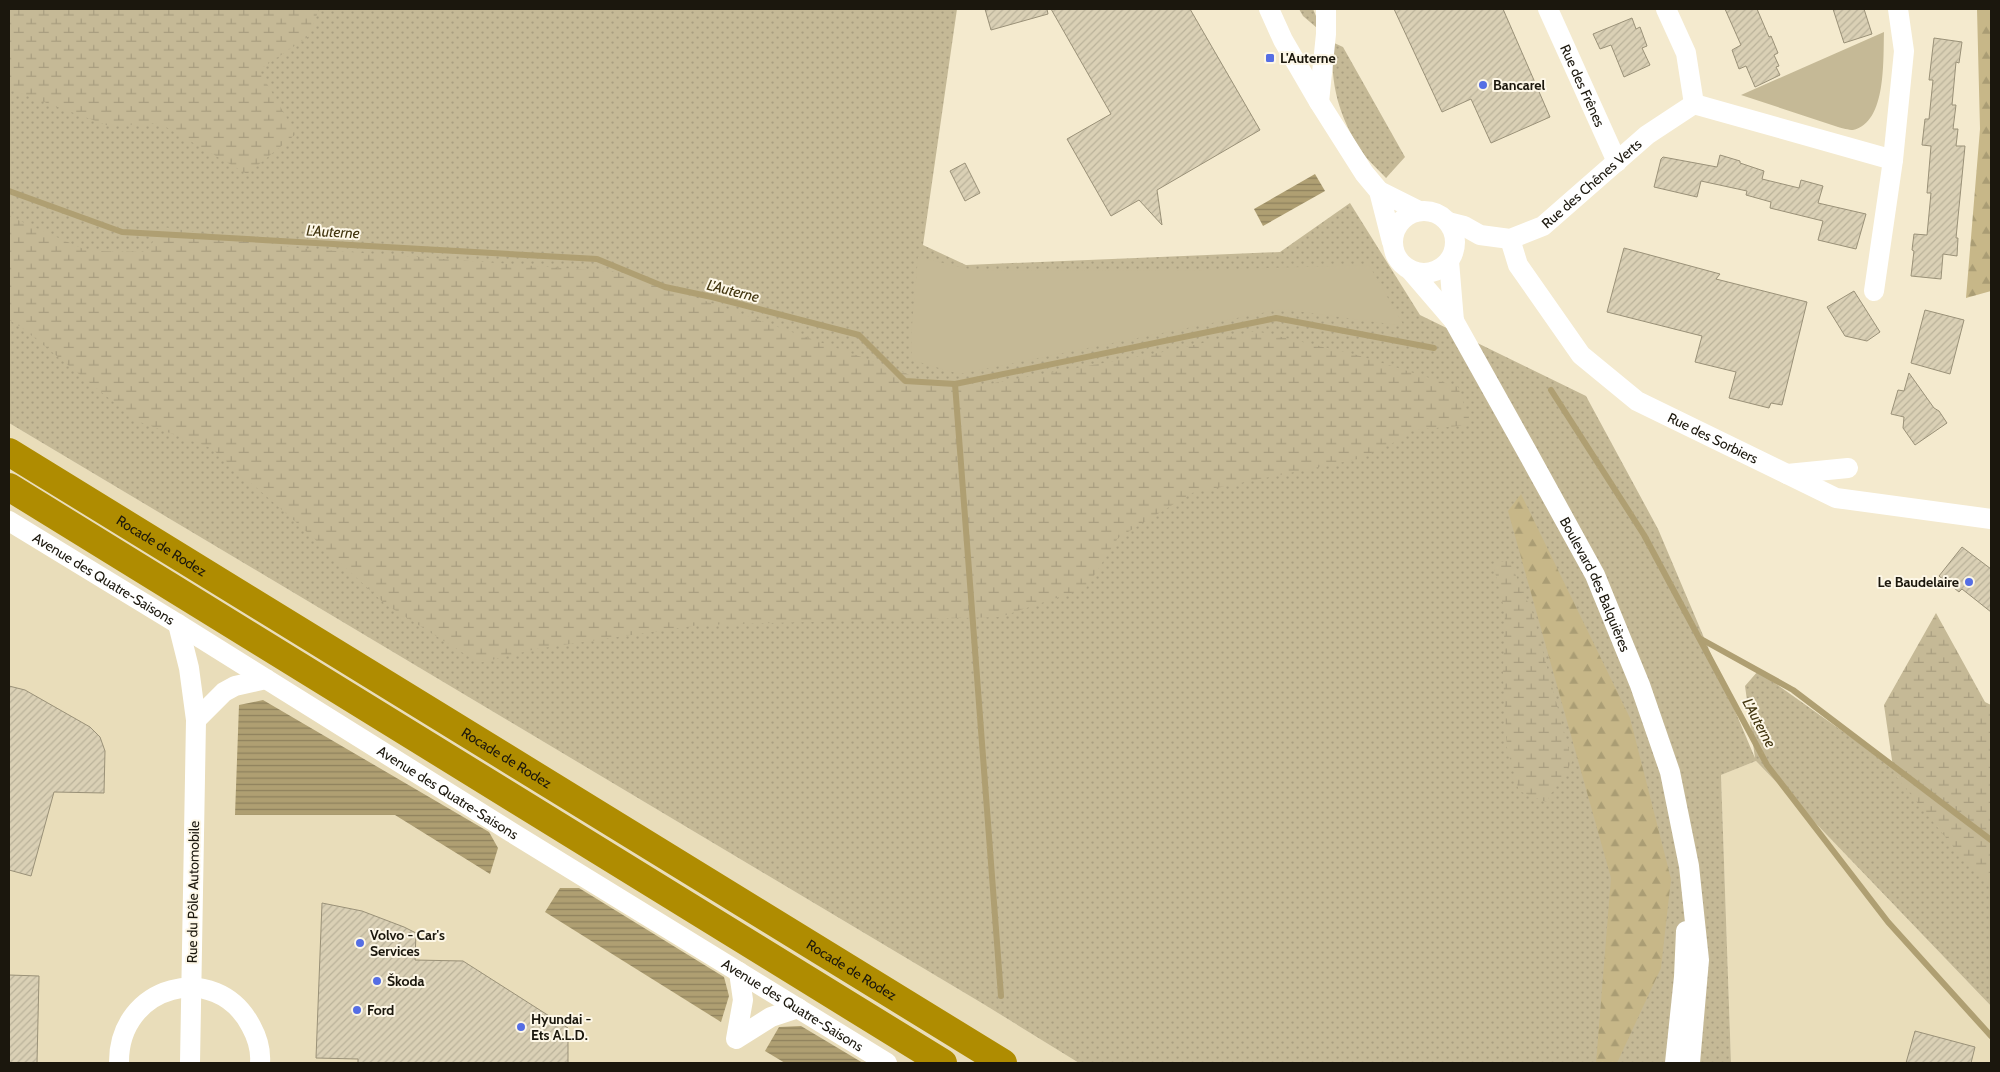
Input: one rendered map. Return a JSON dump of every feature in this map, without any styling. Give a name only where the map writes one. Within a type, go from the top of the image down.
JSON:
[{"type":"highway","name":"Rocade de Rodez","points":[[9,452],[1003,1063]]},
{"type":"highway","points":[[9,487],[944,1063]]},
{"type":"street","points":[[1269,9],[1283,40],[1319,102],[1364,173],[1379,191],[1419,211],[1435,212],[1448,222],[1455,237],[1451,257]]},
{"type":"street","points":[[1319,102],[1326,34],[1326,9]]},
{"type":"street","name":"Rue des Frênes","points":[[1548,9],[1617,162]]},
{"type":"street","points":[[1666,9],[1686,53],[1694,104],[1894,160]]},
{"type":"street","points":[[1874,290],[1894,160],[1904,51],[1898,9]]},
{"type":"street","name":"Rue des Chênes Verts","points":[[1448,222],[1464,226],[1480,235],[1510,239],[1543,226],[1648,135],[1694,104]]},
{"type":"street","points":[[1379,191],[1398,259],[1411,270],[1421,273],[1432,272],[1441,268],[1451,257],[1480,235]]},
{"type":"street","points":[[1392,242],[1394,234],[1403,218],[1419,211]]},
{"type":"street","name":"Rue des Sorbiers","points":[[1510,239],[1518,266],[1581,355],[1637,401],[1836,498],[1991,519]]},
{"type":"street","name":"Boulevard des Balquières","points":[[1451,257],[1454,321]]},
{"type":"street","name":"Boulevard des Balquières","points":[[1411,270],[1454,321],[1595,575],[1640,685],[1670,772],[1689,866],[1699,960],[1690,1063]]},
{"type":"street","points":[[1787,474],[1848,468]]},
{"type":"street","name":"Avenue des Quatre-Saisons","points":[[9,521],[887,1063]]},
{"type":"street","name":"Rue du Pôle Automobile","points":[[178,624],[189,668],[196,720],[190,1063]]},
{"type":"street","points":[[196,720],[224,692],[235,686],[266,680]]},
{"type":"street","name":"Boulevard des Balquières","points":[[1675,1063],[1684,978],[1689,866]]},
{"type":"street","points":[[739,972],[743,1000],[736,1039],[771,1017],[798,1008]]},
{"type":"street","points":[[118,1063],[118,1047],[124,1028],[136,1011],[152,998],[170,990],[190,988],[212,992],[232,1002],[247,1018],[257,1037],[260,1063]]},
{"type":"shaded area","points":[[1315,174],[1325,191],[1263,226],[1254,209]]},
{"type":"shaded area","points":[[9,423],[985,1005],[1079,1063],[9,1063]]},
{"type":"shaded area","points":[[263,700],[489,832],[498,848],[490,874],[395,815],[235,815],[239,705]]},
{"type":"shaded area","points":[[1756,761],[1991,1006],[1991,1063],[1731,1063],[1721,775]]},
{"type":"shaded area","points":[[560,888],[579,888],[724,977],[729,996],[721,1022],[545,912]]},
{"type":"shaded area","points":[[801,1026],[863,1063],[785,1063],[765,1051],[779,1027]]},
{"type":"green space","points":[[9,9],[957,9],[923,245],[966,265],[1280,252],[1350,203],[1420,315],[1586,396],[1658,529],[1755,758],[1745,686],[1758,671],[1991,837],[1991,1006],[1756,761],[1721,775],[1731,1063],[1079,1063],[985,1005],[9,423]]},
{"type":"green space","points":[[9,9],[319,9],[309,36],[259,70],[296,134],[247,174],[159,123],[109,126],[9,89]]},
{"type":"green space","points":[[1299,9],[1313,9],[1317,28],[1303,16]]},
{"type":"green space","points":[[1977,9],[1991,9],[1991,291],[1966,298],[1980,129]]},
{"type":"green space","points":[[1884,32],[1883,73],[1877,103],[1872,115],[1864,125],[1853,130],[1838,127],[1741,95]]},
{"type":"green space","points":[[1332,42],[1343,47],[1405,157],[1386,178],[1362,152],[1342,113],[1333,73]]},
{"type":"green space","points":[[9,216],[88,251],[146,252],[163,227],[297,248],[628,273],[903,372],[929,384],[978,386],[1158,353],[1256,331],[1357,355],[1458,387],[1471,425],[1411,430],[1393,443],[1358,459],[1192,493],[1118,538],[1086,588],[1000,617],[699,625],[536,649],[479,663],[385,604],[297,523],[211,448],[137,421],[21,327],[9,320]]},
{"type":"green space","points":[[918,257],[973,270],[1172,271],[1369,265],[1404,326],[1282,309],[959,374],[912,360],[911,336]]},
{"type":"green space","points":[[1521,494],[1630,718],[1671,879],[1661,968],[1617,1063],[1596,1063],[1611,878],[1508,511]]},
{"type":"green space","points":[[1509,560],[1533,614],[1572,762],[1546,802],[1519,791],[1507,748],[1503,675],[1505,612],[1493,564]]},
{"type":"green space","points":[[1936,613],[1985,702],[1991,705],[1991,883],[1960,855],[1894,774],[1884,705]]},
{"type":"building","points":[[985,9],[1047,9],[1048,14],[991,30]]},
{"type":"building","points":[[1051,9],[1190,9],[1260,130],[1157,190],[1162,225],[1139,200],[1111,216],[1067,139],[1111,114]]},
{"type":"building","name":"Bancarel","points":[[1394,9],[1503,9],[1550,117],[1491,143],[1471,99],[1442,112]]},
{"type":"building","points":[[1725,9],[1757,9],[1778,53],[1774,55],[1779,66],[1776,67],[1780,75],[1755,87],[1746,66],[1739,69],[1732,50],[1741,45]]},
{"type":"building","points":[[1833,9],[1864,9],[1872,34],[1844,43]]},
{"type":"building","points":[[1632,18],[1636,29],[1640,27],[1647,46],[1642,48],[1650,65],[1624,77],[1611,45],[1600,49],[1593,34]]},
{"type":"building","points":[[1934,38],[1962,42],[1959,63],[1956,62],[1952,105],[1956,105],[1953,129],[1958,129],[1956,146],[1965,146],[1956,238],[1958,238],[1957,256],[1943,254],[1941,279],[1911,276],[1914,234],[1927,235],[1931,193],[1927,193],[1931,146],[1922,145],[1925,119],[1929,119],[1933,80],[1929,80]]},
{"type":"building","points":[[1720,155],[1764,171],[1762,179],[1799,188],[1801,180],[1823,186],[1818,203],[1866,214],[1856,249],[1818,240],[1823,221],[1770,208],[1771,202],[1746,195],[1747,191],[1701,181],[1697,197],[1654,187],[1663,157],[1717,167]]},
{"type":"building","points":[[965,163],[980,193],[965,201],[950,171]]},
{"type":"building","points":[[1624,248],[1720,274],[1716,279],[1807,302],[1782,405],[1771,403],[1769,408],[1729,398],[1736,372],[1695,362],[1702,336],[1607,312]]},
{"type":"building","points":[[1854,291],[1880,332],[1867,341],[1845,336],[1827,307]]},
{"type":"building","points":[[1925,310],[1964,320],[1950,374],[1911,363]]},
{"type":"building","points":[[1909,373],[1947,423],[1915,445],[1903,428],[1904,417],[1891,414],[1898,390],[1904,391]]},
{"type":"building","name":"Le Baudelaire","points":[[1962,547],[1991,569],[1991,612],[1962,589],[1959,592],[1939,576]]},
{"type":"building","points":[[9,686],[25,690],[90,727],[100,737],[105,751],[104,793],[54,792],[31,876],[9,870]]},
{"type":"building","points":[[322,903],[362,911],[416,933],[415,960],[463,961],[568,1028],[568,1063],[358,1063],[358,1059],[316,1058]]},
{"type":"building","points":[[9,975],[39,976],[37,1063],[9,1063]]},
{"type":"building","points":[[1915,1031],[1975,1047],[1971,1063],[1906,1063]]},
{"type":"waterway","name":"L'Auterne","points":[[9,191],[122,232],[597,259],[665,287],[712,297],[859,335],[905,381],[955,384],[1276,318],[1434,348]]},
{"type":"waterway","points":[[955,384],[1001,996]]},
{"type":"waterway","name":"L'Auterne","points":[[1551,390],[1644,535],[1767,765],[1888,922],[1991,1036]]},
{"type":"waterway","points":[[1701,639],[1793,690],[1991,840]]},
{"type":"place","name":"L'Auterne","points":[[1270,58]]},
{"type":"place","name":"Bancarel","points":[[1483,85]]},
{"type":"place","name":"Le Baudelaire","points":[[1969,582]]},
{"type":"place","name":"Volvo - Car's Services","points":[[360,943]]},
{"type":"place","name":"Škoda","points":[[377,981]]},
{"type":"place","name":"Ford","points":[[357,1010]]},
{"type":"place","name":"Hyundai - Ets A.L.D.","points":[[521,1027]]}]
